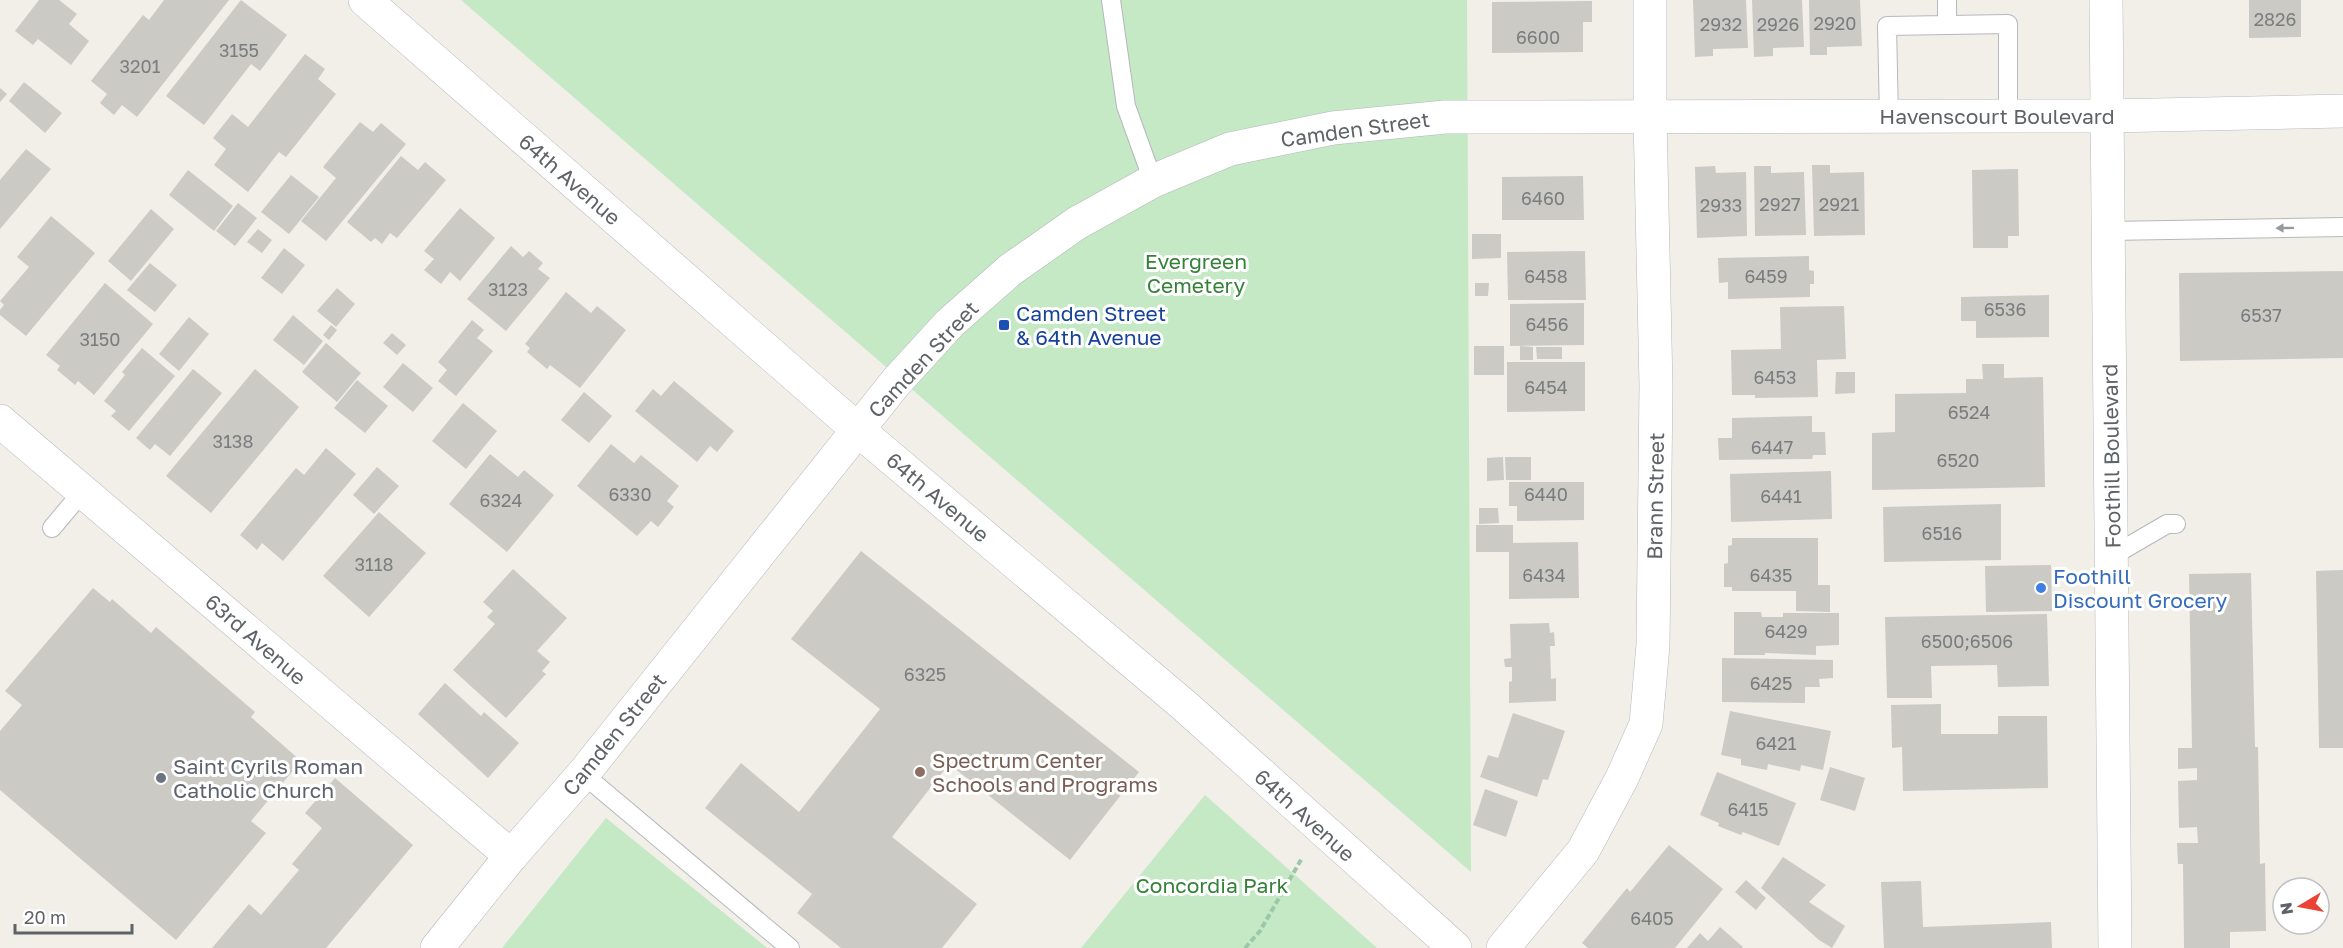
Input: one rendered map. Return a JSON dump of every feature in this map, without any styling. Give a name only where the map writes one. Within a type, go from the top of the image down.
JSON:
[{"type":"street","name":"64th Avenue","points":[[364,0],[858,430],[1186,707],[1455,948]]},
{"type":"street","name":"Brann Street","points":[[1503,948],[1583,851],[1622,778],[1646,724],[1653,645],[1656,398],[1650,0]]},
{"type":"street","name":"Foothill Boulevard","points":[[2106,0],[2115,948]]},
{"type":"street","name":"Havenscourt Boulevard","points":[[1650,117],[2108,116],[2343,111]]},
{"type":"street","name":"Camden Street","points":[[437,948],[511,856],[583,774],[896,382],[950,323],[1010,270],[1077,223],[1153,181],[1230,149],[1333,128],[1446,117],[1650,117]]},
{"type":"street","name":"63rd Avenue","points":[[0,421],[511,856]]},
{"type":"lane","points":[[1111,0],[1126,106],[1153,181]]},
{"type":"lane","points":[[1947,0],[1947,24]]},
{"type":"lane","points":[[1889,117],[1887,26],[1947,24],[2007,24],[2008,116]]},
{"type":"lane","points":[[2108,231],[2343,227]]},
{"type":"lane","points":[[52,528],[83,491]]},
{"type":"lane","points":[[2112,556],[2167,524],[2176,524]]},
{"type":"lane","points":[[583,774],[790,948]]},
{"type":"path","points":[[1245,948],[1260,931],[1318,827]]},
{"type":"green space","name":"Evergreen Cemetery","points":[[461,0],[1467,0],[1471,872]]},
{"type":"green space","name":"Concordia Park","points":[[1205,795],[1377,948],[1081,948]]},
{"type":"green space","points":[[606,818],[745,930],[767,948],[502,948]]},
{"type":"building","points":[[39,0],[59,0],[77,14],[69,24],[89,41],[71,65],[38,39],[33,45],[15,31]]},
{"type":"building","points":[[164,0],[229,0],[137,117],[122,105],[114,115],[100,103],[107,94],[91,81],[143,15],[149,20]]},
{"type":"building","points":[[241,0],[287,35],[260,71],[251,64],[204,125],[166,96]]},
{"type":"building","points":[[1693,0],[1746,0],[1748,48],[1713,49],[1713,56],[1695,57]]},
{"type":"building","points":[[1752,0],[1802,0],[1804,47],[1773,48],[1773,56],[1754,57]]},
{"type":"building","points":[[1809,0],[1860,0],[1862,46],[1827,47],[1827,55],[1810,55]]},
{"type":"building","points":[[2249,0],[2301,0],[2301,37],[2249,38]]},
{"type":"building","points":[[1592,1],[1592,22],[1583,22],[1583,52],[1492,53],[1492,2]]},
{"type":"building","points":[[305,54],[325,69],[318,79],[336,94],[286,157],[279,152],[248,192],[214,165],[226,149],[213,138],[232,114],[248,127]]},
{"type":"building","points":[[24,82],[62,113],[45,133],[9,101]]},
{"type":"building","points":[[0,88],[7,94],[0,102]]},
{"type":"building","points":[[360,122],[373,132],[381,123],[406,144],[326,241],[301,221],[336,178],[323,167]]},
{"type":"building","points":[[26,149],[51,169],[0,229],[0,180]]},
{"type":"building","points":[[401,156],[418,170],[425,162],[446,180],[397,238],[390,233],[382,244],[375,238],[371,242],[347,222]]},
{"type":"building","points":[[1812,165],[1830,165],[1830,173],[1864,172],[1865,235],[1814,236]]},
{"type":"building","points":[[1715,166],[1716,173],[1746,172],[1747,236],[1697,238],[1695,167]]},
{"type":"building","points":[[1754,166],[1771,166],[1771,173],[1804,172],[1806,235],[1755,236]]},
{"type":"building","points":[[2018,169],[2019,236],[2008,236],[2008,248],[1973,248],[1972,170]]},
{"type":"building","points":[[188,170],[233,206],[214,231],[169,195]]},
{"type":"building","points":[[291,175],[319,197],[289,234],[261,212]]},
{"type":"building","points":[[1583,176],[1584,220],[1502,220],[1502,177]]},
{"type":"building","points":[[238,203],[257,218],[235,246],[216,231]]},
{"type":"building","points":[[460,208],[495,238],[460,281],[450,272],[441,284],[424,270],[434,259],[424,251]]},
{"type":"building","points":[[151,209],[174,229],[131,281],[108,261]]},
{"type":"building","points":[[51,216],[95,253],[26,336],[0,315],[0,310],[4,305],[0,301],[29,267],[17,257]]},
{"type":"building","points":[[258,229],[272,240],[262,253],[247,242]]},
{"type":"building","points":[[1472,234],[1501,234],[1501,258],[1472,259]]},
{"type":"building","points":[[511,246],[523,257],[529,251],[543,263],[538,269],[550,278],[506,331],[467,299]]},
{"type":"building","points":[[284,248],[305,265],[282,294],[261,278]]},
{"type":"building","points":[[1585,251],[1586,300],[1508,300],[1507,252]]},
{"type":"building","points":[[1809,256],[1809,270],[1814,271],[1814,284],[1810,284],[1810,297],[1728,299],[1728,282],[1719,283],[1718,258]]},
{"type":"building","points":[[150,263],[177,285],[155,312],[127,290]]},
{"type":"building","points":[[2343,271],[2343,358],[2180,361],[2179,273]]},
{"type":"building","points":[[105,283],[153,324],[94,395],[78,381],[75,385],[57,370],[60,366],[46,355]]},
{"type":"building","points":[[1475,283],[1489,283],[1488,296],[1475,296]]},
{"type":"building","points":[[337,288],[355,304],[336,327],[317,311]]},
{"type":"building","points":[[566,292],[591,313],[597,306],[626,330],[580,388],[550,365],[547,369],[527,352],[530,348],[525,344]]},
{"type":"building","points":[[2049,295],[2049,337],[1976,338],[1976,321],[1961,321],[1961,297]]},
{"type":"building","points":[[1584,303],[1584,345],[1510,346],[1510,304]]},
{"type":"building","points":[[1844,306],[1846,359],[1817,360],[1818,397],[1755,398],[1755,395],[1732,395],[1731,350],[1781,349],[1780,307]]},
{"type":"building","points":[[293,315],[323,341],[304,365],[273,340]]},
{"type":"building","points":[[189,317],[209,334],[179,371],[159,354]]},
{"type":"building","points":[[472,320],[484,330],[477,338],[493,351],[456,396],[438,381],[447,370],[438,362]]},
{"type":"building","points":[[331,325],[337,330],[329,340],[323,335]]},
{"type":"building","points":[[392,333],[406,345],[397,355],[383,343]]},
{"type":"building","points":[[326,343],[361,373],[337,402],[302,372]]},
{"type":"building","points":[[1474,346],[1504,346],[1504,375],[1474,375]]},
{"type":"building","points":[[1520,346],[1533,347],[1533,360],[1520,360]]},
{"type":"building","points":[[1536,347],[1562,347],[1562,359],[1537,359]]},
{"type":"building","points":[[142,348],[175,376],[129,431],[111,416],[116,411],[104,401],[125,375],[122,372]]},
{"type":"building","points":[[1507,362],[1585,362],[1585,411],[1507,412]]},
{"type":"building","points":[[403,363],[433,388],[413,412],[383,387]]},
{"type":"building","points":[[1982,364],[2004,364],[2004,378],[2043,377],[2045,487],[1872,490],[1872,433],[1895,432],[1895,394],[1966,393],[1966,379],[1983,379]]},
{"type":"building","points":[[193,369],[222,393],[170,456],[155,444],[150,450],[136,438]]},
{"type":"building","points":[[255,369],[299,407],[211,513],[166,476]]},
{"type":"building","points":[[1836,372],[1855,372],[1855,393],[1835,394]]},
{"type":"building","points":[[357,380],[388,406],[365,433],[334,408]]},
{"type":"building","points":[[674,381],[734,431],[717,452],[710,446],[697,462],[635,411],[653,389],[661,396]]},
{"type":"building","points":[[584,392],[612,416],[589,443],[561,420]]},
{"type":"building","points":[[463,403],[497,431],[466,469],[432,441]]},
{"type":"building","points":[[1812,416],[1812,432],[1825,432],[1826,455],[1813,455],[1812,459],[1719,460],[1718,438],[1732,438],[1732,418]]},
{"type":"building","points":[[611,444],[634,463],[641,455],[679,486],[667,501],[674,507],[658,527],[651,521],[637,536],[577,486]]},
{"type":"building","points":[[326,448],[356,474],[283,561],[262,543],[257,550],[240,535],[296,468],[304,475]]},
{"type":"building","points":[[490,454],[518,477],[524,470],[554,495],[507,552],[449,504]]},
{"type":"building","points":[[1503,457],[1504,480],[1487,481],[1487,458]]},
{"type":"building","points":[[1505,457],[1531,457],[1531,480],[1506,480]]},
{"type":"building","points":[[377,467],[399,486],[374,514],[353,495]]},
{"type":"building","points":[[1831,471],[1832,519],[1731,522],[1730,474]]},
{"type":"building","points":[[1509,482],[1584,482],[1584,520],[1517,521],[1517,506],[1509,506]]},
{"type":"building","points":[[2001,504],[2001,560],[1884,562],[1883,507]]},
{"type":"building","points":[[1479,508],[1498,508],[1499,523],[1479,524]]},
{"type":"building","points":[[379,512],[426,553],[369,617],[323,576]]},
{"type":"building","points":[[1476,525],[1513,525],[1513,543],[1578,542],[1579,598],[1509,599],[1509,552],[1476,552]]},
{"type":"building","points":[[1732,538],[1818,538],[1818,585],[1830,585],[1830,612],[1796,611],[1796,591],[1732,591],[1732,587],[1724,587],[1724,564],[1728,563],[1728,546],[1732,545]]},
{"type":"building","points":[[861,551],[1139,772],[1070,860],[949,764],[892,837],[977,904],[942,948],[841,948],[797,913],[812,894],[705,808],[741,763],[799,812],[880,709],[791,639]]},
{"type":"building","points":[[2051,565],[2052,611],[1986,612],[1985,566]]},
{"type":"building","points":[[513,569],[567,618],[537,651],[550,662],[542,671],[546,674],[506,718],[453,670],[495,624],[487,617],[493,611],[483,602]]},
{"type":"building","points":[[2343,570],[2343,748],[2319,748],[2316,571]]},
{"type":"building","points":[[2251,573],[2255,747],[2258,747],[2260,864],[2265,863],[2266,931],[2230,932],[2230,948],[2184,948],[2183,864],[2178,864],[2177,843],[2198,843],[2197,827],[2179,828],[2178,781],[2197,780],[2197,768],[2178,769],[2178,748],[2192,748],[2189,574]]},
{"type":"building","points":[[93,588],[110,602],[112,599],[151,633],[156,627],[255,712],[251,717],[301,761],[251,821],[266,833],[176,940],[0,790],[0,731],[22,705],[5,691]]},
{"type":"building","points":[[1734,612],[1761,612],[1762,617],[1783,617],[1783,613],[1839,613],[1839,645],[1816,646],[1816,655],[1765,653],[1765,655],[1734,655]]},
{"type":"building","points":[[2047,614],[2049,686],[1998,687],[1997,665],[1931,666],[1932,698],[1887,698],[1885,617]]},
{"type":"building","points":[[1549,623],[1550,633],[1554,632],[1555,646],[1550,646],[1551,679],[1556,678],[1556,701],[1509,703],[1512,667],[1505,667],[1504,659],[1511,658],[1510,624]]},
{"type":"building","points":[[1722,658],[1833,660],[1833,678],[1819,679],[1820,687],[1805,687],[1805,703],[1722,702]]},
{"type":"building","points":[[445,683],[481,716],[484,712],[519,743],[488,778],[418,714]]},
{"type":"building","points":[[1941,704],[1941,734],[1998,734],[1998,716],[2047,716],[2048,788],[1903,791],[1902,747],[1892,748],[1891,705]]},
{"type":"building","points":[[1730,711],[1831,731],[1823,770],[1801,765],[1800,771],[1768,764],[1767,770],[1741,765],[1741,759],[1721,755]]},
{"type":"building","points":[[1513,713],[1565,731],[1548,780],[1543,779],[1537,797],[1480,777],[1488,755],[1498,758]]},
{"type":"building","points":[[1830,767],[1865,778],[1855,811],[1820,800]]},
{"type":"building","points":[[1717,772],[1796,803],[1779,846],[1743,832],[1741,835],[1718,826],[1719,823],[1700,815]]},
{"type":"building","points":[[335,778],[413,845],[326,948],[212,948],[249,904],[261,915],[299,870],[292,864],[322,828],[305,813]]},
{"type":"building","points":[[1485,789],[1518,801],[1506,837],[1473,825]]},
{"type":"building","points":[[1669,845],[1723,889],[1675,948],[1588,948],[1582,943],[1627,888],[1630,892]]},
{"type":"building","points":[[1783,857],[1826,885],[1809,902],[1845,926],[1832,948],[1819,940],[1761,888]]},
{"type":"building","points":[[1746,880],[1766,898],[1756,910],[1735,892]]},
{"type":"building","points":[[1921,881],[1923,927],[2051,922],[2052,948],[1884,948],[1881,882]]},
{"type":"building","points":[[1720,927],[1743,947],[1687,948],[1700,933],[1708,941]]},
{"type":"place","name":"Camden Street & 64th Avenue","points":[[1004,325]]},
{"type":"place","name":"Foothill Discount Grocery","points":[[2041,588]]},
{"type":"place","name":"Spectrum Center Schools and Programs","points":[[920,772]]},
{"type":"place","name":"Saint Cyrils Roman Catholic Church","points":[[161,778]]}]
